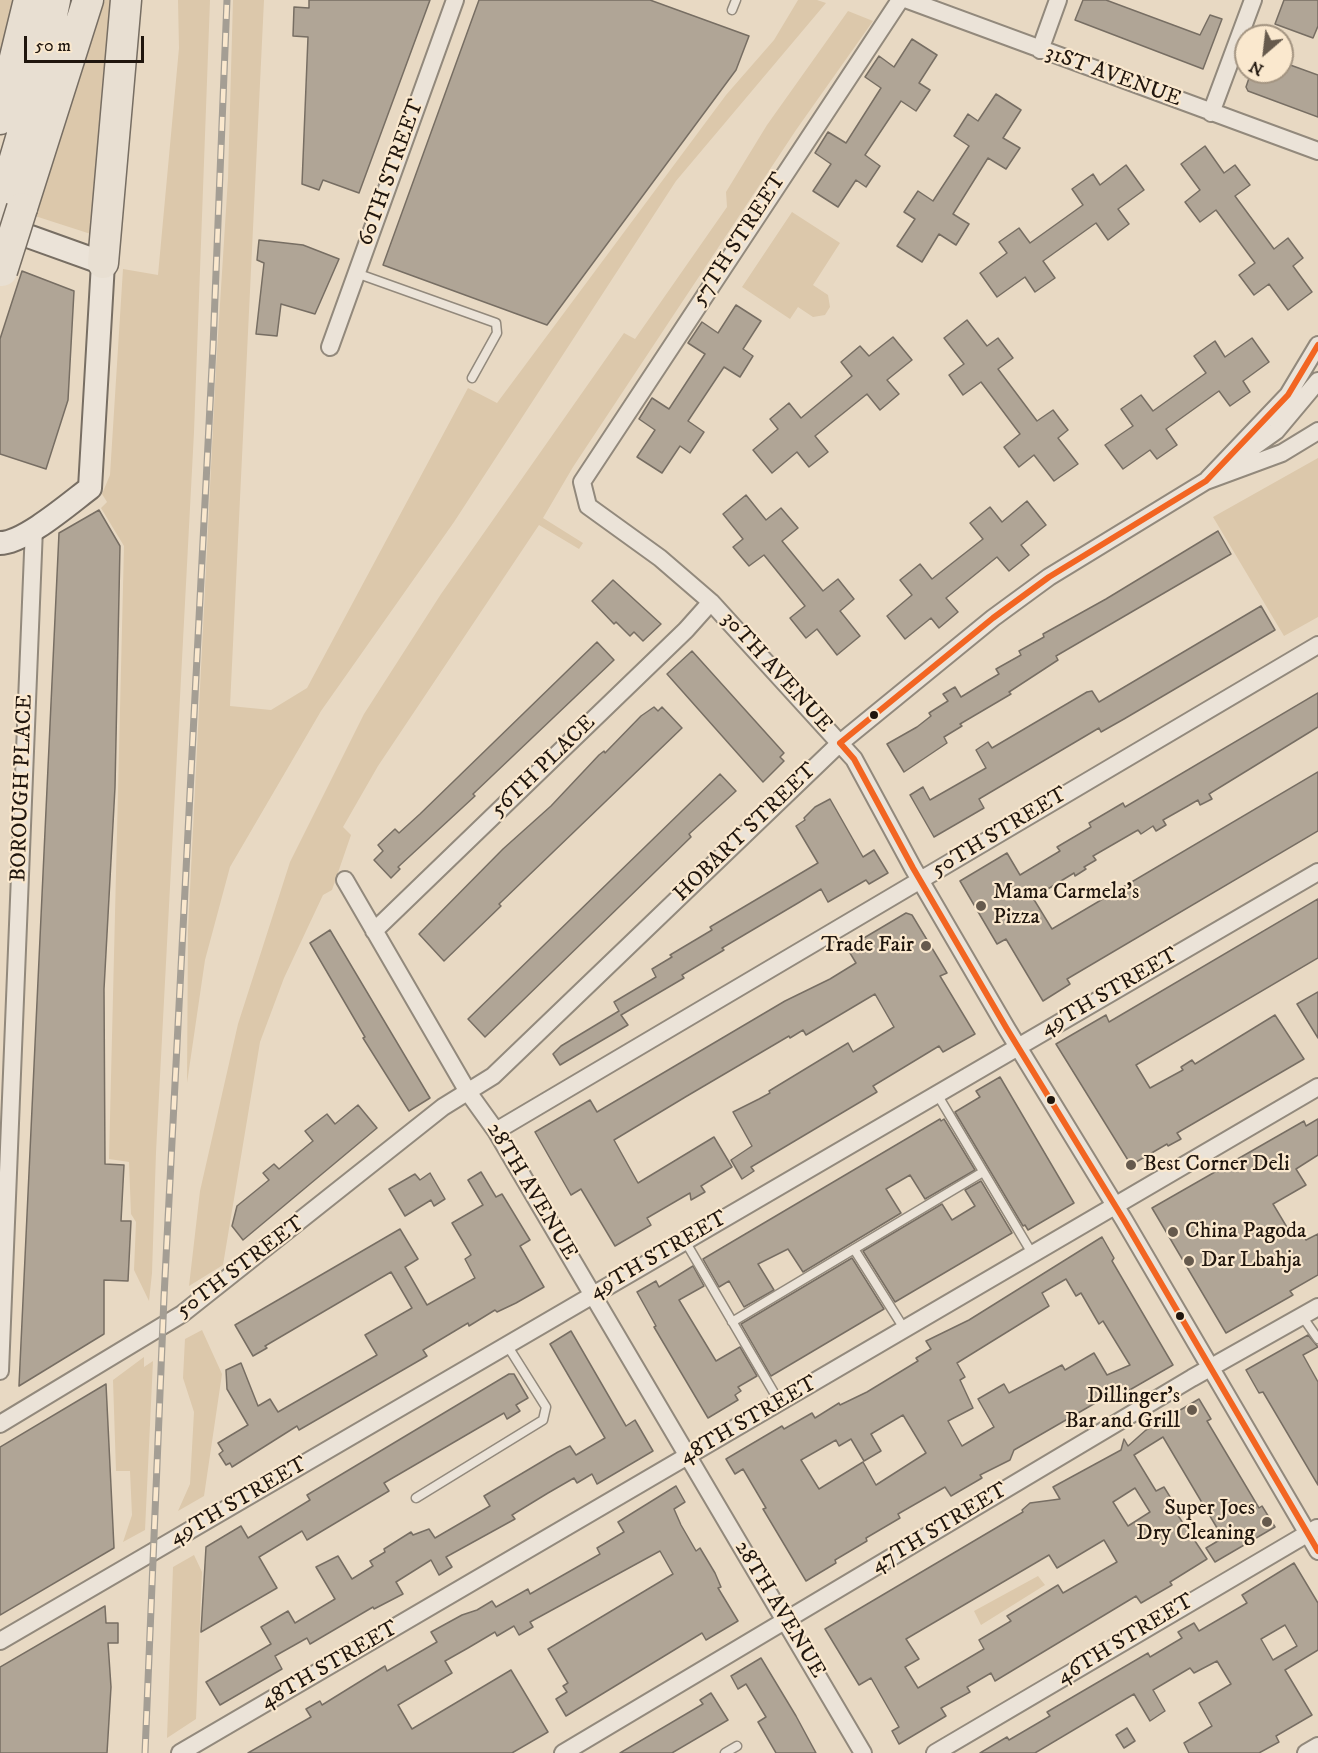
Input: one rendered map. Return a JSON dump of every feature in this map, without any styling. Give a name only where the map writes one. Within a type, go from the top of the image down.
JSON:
[{"type":"highway","points":[[0,119],[28,0]]},
{"type":"highway","points":[[1,274],[6,211],[56,0]]},
{"type":"highway","points":[[6,211],[88,0]]},
{"type":"highway","points":[[103,263],[126,0]]},
{"type":"street","name":"60TH STREET","points":[[330,346],[455,0]]},
{"type":"street","name":"57TH STREET","points":[[582,482],[900,0]]},
{"type":"street","name":"31ST AVENUE","points":[[908,0],[1318,151]]},
{"type":"street","points":[[1040,50],[1058,0]]},
{"type":"street","points":[[1211,113],[1252,0]]},
{"type":"street","points":[[0,543],[7,543],[34,528],[90,488],[103,263],[6,211]]},
{"type":"street","points":[[1206,482],[1288,395],[1318,345]]},
{"type":"street","points":[[1206,482],[1276,431],[1318,381]]},
{"type":"street","name":"HOBART STREET","points":[[468,1092],[493,1076],[840,743],[993,618],[1049,577],[1096,551],[1206,482],[1282,453],[1318,431]]},
{"type":"street","name":"30TH AVENUE","points":[[582,482],[588,506],[660,558],[711,602],[854,759],[920,880],[1018,1047],[1116,1206],[1211,1367],[1313,1530],[1318,1551]]},
{"type":"street","name":"BOROUGH PLACE","points":[[0,1371],[6,1061],[34,528]]},
{"type":"street","name":"56TH PLACE","points":[[374,931],[686,630],[711,602]]},
{"type":"street","name":"50TH STREET","points":[[496,1131],[1318,645]]},
{"type":"street","name":"49TH STREET","points":[[0,1641],[1318,872]]},
{"type":"street","name":"28TH AVENUE","points":[[345,880],[468,1092],[496,1131],[863,1753]]},
{"type":"street","name":"48TH STREET","points":[[180,1753],[1318,1087]]},
{"type":"street","name":"50TH STREET","points":[[0,1424],[182,1314],[443,1107],[468,1092]]},
{"type":"street","name":"47TH STREET","points":[[569,1752],[1211,1367],[1318,1307]]},
{"type":"street","name":"46TH STREET","points":[[935,1753],[1313,1530]]},
{"type":"street","points":[[1306,1753],[1318,1746]]},
{"type":"lane","points":[[732,10],[736,0]]},
{"type":"lane","points":[[356,273],[496,323],[497,333],[472,378]]},
{"type":"lane","points":[[937,1094],[1033,1254]]},
{"type":"lane","points":[[732,1322],[983,1172]]},
{"type":"lane","points":[[685,1241],[780,1403]]},
{"type":"lane","points":[[855,1249],[905,1330]]},
{"type":"lane","points":[[1302,1316],[1318,1339]]},
{"type":"lane","points":[[416,1498],[543,1420],[546,1407],[507,1346]]},
{"type":"lane","points":[[725,1753],[737,1746]]},
{"type":"shaded area","points":[[0,0],[21,0],[0,92]]},
{"type":"shaded area","points":[[105,0],[115,0],[97,236],[35,216]]},
{"type":"shaded area","points":[[178,0],[210,0],[194,432],[149,1301],[134,1270],[136,1222],[131,1214],[129,1162],[109,1159],[124,546],[101,508],[107,502],[102,494],[110,475],[123,269],[158,275],[179,48]]},
{"type":"shaded area","points":[[233,0],[264,0],[230,706],[271,710],[307,688],[468,388],[497,403],[726,95],[774,40],[798,0],[817,0],[826,3],[676,181],[454,522],[321,711],[230,867],[205,960],[187,1083],[188,930],[216,367],[228,178]]},
{"type":"shaded area","points":[[848,11],[873,21],[796,130],[573,467],[543,518],[583,543],[579,549],[539,525],[378,766],[343,827],[351,835],[332,890],[323,895],[284,978],[260,1042],[223,1265],[189,1286],[200,1191],[238,1024],[290,862],[364,714],[441,594],[624,333],[635,339],[727,207],[726,192],[767,125]]},
{"type":"shaded area","points":[[792,212],[840,243],[813,285],[828,295],[830,307],[825,315],[813,317],[798,307],[790,319],[742,287]]},
{"type":"shaded area","points":[[1318,458],[1318,617],[1284,636],[1213,517]]},
{"type":"shaded area","points":[[202,1330],[222,1374],[204,1496],[178,1511],[190,1484],[194,1412],[183,1378],[185,1339]]},
{"type":"shaded area","points":[[144,1357],[144,1367],[153,1361],[145,1530],[123,1542],[132,1515],[130,1471],[116,1471],[113,1380]]},
{"type":"shaded area","points":[[194,1555],[202,1572],[196,1719],[167,1738],[173,1567]]},
{"type":"shaded area","points":[[1038,1576],[1045,1585],[981,1625],[974,1611]]},
{"type":"building","points":[[309,0],[430,0],[359,193],[323,180],[319,190],[302,184],[308,37],[293,36],[294,7],[309,8]]},
{"type":"building","points":[[479,0],[650,0],[749,36],[736,70],[547,325],[383,265]]},
{"type":"building","points":[[1083,0],[1106,0],[1200,35],[1210,15],[1222,19],[1203,69],[1075,20]]},
{"type":"building","points":[[1284,0],[1318,0],[1318,26],[1313,38],[1294,31],[1294,24],[1275,24]]},
{"type":"building","points":[[912,39],[937,55],[919,83],[930,90],[916,111],[901,101],[865,155],[880,166],[866,187],[856,180],[838,207],[813,191],[831,164],[815,153],[828,132],[846,143],[881,88],[865,77],[879,56],[894,67]]},
{"type":"building","points":[[1294,66],[1318,75],[1318,117],[1248,91],[1247,84],[1294,84]]},
{"type":"building","points":[[996,94],[1021,110],[1003,138],[1020,148],[1006,169],[988,158],[953,214],[969,224],[956,245],[939,234],[922,262],[897,246],[915,219],[904,212],[918,191],[933,201],[969,146],[954,136],[968,114],[978,121]]},
{"type":"building","points":[[1205,146],[1224,173],[1235,165],[1250,185],[1235,196],[1274,249],[1288,238],[1303,258],[1293,266],[1312,292],[1288,310],[1269,284],[1254,295],[1239,275],[1255,263],[1216,210],[1200,222],[1185,202],[1200,190],[1181,164]]},
{"type":"building","points":[[1126,165],[1144,190],[1118,209],[1129,224],[1108,240],[1096,223],[1043,261],[1055,278],[1035,292],[1025,277],[997,297],[980,273],[1007,253],[999,242],[1019,228],[1030,243],[1083,205],[1072,189],[1093,174],[1100,185]]},
{"type":"building","points":[[259,240],[303,245],[339,259],[315,314],[281,304],[277,336],[256,334],[264,263],[257,260]]},
{"type":"building","points":[[22,271],[74,291],[68,400],[46,469],[0,454],[0,339]]},
{"type":"building","points":[[736,305],[761,321],[743,349],[753,356],[740,377],[724,367],[688,421],[704,432],[690,453],[680,446],[662,473],[637,457],[655,430],[639,419],[652,398],[669,409],[705,354],[688,343],[702,322],[718,333]]},
{"type":"building","points":[[967,320],[987,346],[998,338],[1013,358],[998,369],[1037,421],[1053,410],[1068,430],[1058,438],[1078,464],[1054,481],[1034,455],[1019,467],[1004,447],[1020,434],[981,382],[963,395],[949,375],[964,364],[944,338]]},
{"type":"building","points":[[893,337],[912,360],[887,380],[899,394],[880,410],[867,394],[815,436],[828,452],[809,467],[797,452],[772,473],[753,450],[778,429],[770,419],[789,403],[801,418],[852,376],[841,362],[860,346],[869,356]]},
{"type":"building","points":[[1252,338],[1269,362],[1243,381],[1250,392],[1230,406],[1219,391],[1166,429],[1177,445],[1157,459],[1150,450],[1123,469],[1105,445],[1133,426],[1121,409],[1141,395],[1153,411],[1206,373],[1194,356],[1215,341],[1225,357]]},
{"type":"building","points":[[746,495],[766,520],[781,508],[798,528],[782,541],[823,591],[838,579],[854,599],[840,611],[860,636],[837,655],[817,629],[806,638],[790,618],[805,606],[764,555],[749,566],[733,547],[743,539],[723,514]]},
{"type":"building","points":[[1027,501],[1046,525],[1021,545],[1029,555],[1009,571],[997,557],[946,598],[958,612],[939,628],[931,618],[905,639],[887,616],[912,595],[900,580],[920,564],[932,579],[983,539],[970,523],[990,507],[1002,522]]},
{"type":"building","points":[[99,510],[120,546],[115,787],[104,989],[105,1164],[124,1165],[121,1221],[131,1221],[128,1281],[104,1280],[104,1334],[19,1386],[59,533]]},
{"type":"building","points":[[1218,531],[1231,554],[1056,656],[1058,660],[1009,692],[1011,694],[960,724],[962,726],[944,737],[947,743],[904,772],[887,744],[917,727],[931,716],[929,713],[948,701],[943,694],[955,687],[961,697],[999,674],[996,669],[1021,655],[1019,651],[1044,637],[1043,634]]},
{"type":"building","points":[[613,580],[661,624],[643,641],[634,632],[630,636],[616,622],[614,624],[592,601]]},
{"type":"building","points":[[1261,606],[1275,630],[1124,719],[1101,732],[1099,728],[979,799],[984,808],[934,837],[910,795],[923,787],[930,800],[986,768],[976,750],[988,742],[992,748],[1087,692],[1092,691],[1099,702]]},
{"type":"building","points":[[597,642],[614,660],[473,794],[475,796],[398,867],[400,869],[391,878],[374,860],[383,851],[378,845],[395,829],[399,833],[420,814]]},
{"type":"building","points":[[692,651],[784,753],[780,757],[784,761],[763,782],[667,674]]},
{"type":"building","points":[[1318,693],[1318,727],[1209,794],[1212,799],[1200,805],[1198,800],[1163,820],[1166,825],[1156,831],[1153,826],[1141,834],[1138,830],[1093,856],[1096,860],[1084,867],[1086,869],[1075,876],[1074,873],[1033,898],[1052,929],[1318,772],[1318,831],[1067,979],[1070,984],[1043,1001],[1006,939],[997,944],[960,881],[1007,853],[1020,875],[1060,851],[1057,847],[1091,827],[1089,823],[1123,803],[1125,807]]},
{"type":"building","points":[[654,707],[658,711],[662,707],[682,728],[499,904],[501,906],[444,961],[419,934],[503,849],[551,806],[599,755],[604,751],[605,753],[641,716]]},
{"type":"building","points":[[720,774],[736,791],[689,834],[691,837],[485,1037],[468,1019]]},
{"type":"building","points":[[830,799],[863,857],[874,850],[888,873],[869,884],[866,880],[828,902],[821,889],[722,948],[724,950],[682,975],[684,978],[621,1015],[628,1025],[560,1065],[553,1054],[561,1046],[619,1011],[614,1002],[656,977],[652,969],[672,957],[670,955],[712,930],[710,927],[818,863],[796,826],[805,820],[804,818],[815,807]]},
{"type":"building","points":[[1318,899],[1318,958],[1136,1065],[1150,1088],[1183,1070],[1181,1067],[1192,1060],[1195,1064],[1275,1015],[1304,1059],[1177,1133],[1181,1139],[1168,1146],[1167,1144],[1131,1165],[1056,1044],[1106,1015],[1109,1022]]},
{"type":"building","points":[[906,913],[912,915],[947,973],[940,976],[975,1034],[943,1052],[939,1046],[873,1086],[877,1092],[751,1167],[754,1171],[742,1179],[731,1160],[752,1146],[733,1112],[770,1093],[769,1091],[848,1043],[853,1052],[894,1027],[875,994],[806,1035],[803,1030],[790,1038],[789,1036],[687,1096],[614,1140],[638,1183],[714,1137],[732,1167],[701,1186],[705,1192],[691,1200],[690,1193],[647,1218],[651,1225],[615,1246],[581,1189],[571,1195],[535,1132],[590,1100],[597,1112],[785,1001],[830,979],[856,963],[847,948]]},
{"type":"building","points":[[330,930],[430,1098],[409,1111],[363,1038],[365,1037],[310,943]]},
{"type":"building","points":[[1318,992],[1318,1038],[1297,1004]]},
{"type":"building","points":[[1000,1077],[1074,1203],[1028,1230],[1025,1225],[1023,1226],[955,1112],[980,1097],[976,1091]]},
{"type":"building","points":[[358,1105],[377,1128],[243,1240],[232,1226],[237,1206],[269,1180],[263,1173],[274,1164],[279,1169],[313,1141],[305,1131],[327,1114],[335,1124]]},
{"type":"building","points":[[940,1119],[941,1121],[944,1119],[975,1170],[925,1199],[910,1175],[886,1189],[901,1213],[803,1272],[788,1249],[758,1264],[774,1290],[744,1307],[729,1281],[719,1287],[703,1259]]},
{"type":"building","points":[[1318,1119],[1318,1155],[1296,1169],[1306,1185],[1273,1204],[1291,1234],[1299,1229],[1306,1240],[1318,1234],[1318,1275],[1290,1291],[1293,1295],[1226,1333],[1152,1208],[1304,1121],[1306,1126]]},
{"type":"building","points":[[481,1172],[496,1197],[502,1194],[530,1240],[520,1246],[544,1287],[497,1312],[495,1310],[469,1326],[468,1323],[423,1350],[427,1356],[299,1430],[297,1426],[232,1467],[230,1463],[226,1465],[219,1454],[223,1451],[218,1443],[248,1425],[227,1389],[226,1370],[241,1363],[258,1406],[270,1399],[278,1412],[377,1355],[365,1335],[412,1308],[391,1272],[265,1346],[267,1348],[253,1356],[235,1325],[400,1229],[418,1259],[405,1267],[427,1305],[475,1278],[465,1259],[471,1255],[452,1223],[483,1205],[468,1180]]},
{"type":"building","points":[[430,1173],[445,1199],[434,1206],[431,1200],[405,1216],[389,1189],[415,1174],[420,1180]]},
{"type":"building","points":[[981,1181],[1012,1233],[895,1302],[863,1251],[942,1204],[952,1220],[975,1206],[965,1190]]},
{"type":"building","points":[[1102,1237],[1114,1258],[1112,1261],[1173,1365],[1107,1403],[1104,1398],[1014,1450],[1010,1460],[980,1475],[982,1478],[951,1496],[945,1487],[898,1514],[900,1518],[866,1538],[867,1541],[806,1581],[763,1509],[766,1508],[743,1469],[735,1474],[726,1459],[782,1426],[784,1429],[812,1413],[815,1418],[839,1403],[840,1405],[867,1392],[918,1361],[916,1358],[931,1349],[926,1341],[969,1320]],"holes":[[[1066,1279],[1076,1296],[1081,1293],[1099,1324],[1103,1321],[1130,1365],[1107,1375],[1094,1353],[1065,1370],[1062,1365],[1009,1393],[1004,1384],[978,1399],[994,1427],[962,1446],[948,1421],[973,1408],[960,1380],[965,1377],[957,1363],[1049,1306],[1042,1293]],[[903,1415],[926,1453],[876,1485],[863,1462],[819,1489],[801,1460],[836,1440],[839,1446],[851,1439],[864,1461],[881,1451],[871,1434]]]},
{"type":"building","points":[[852,1258],[884,1309],[771,1376],[741,1324]]},
{"type":"building","points":[[693,1266],[704,1286],[679,1300],[716,1361],[740,1347],[757,1376],[738,1387],[741,1391],[735,1395],[738,1400],[708,1418],[654,1327],[656,1326],[637,1292],[656,1281],[659,1287]]},
{"type":"building","points":[[571,1331],[626,1426],[635,1420],[653,1451],[597,1484],[592,1474],[577,1483],[574,1478],[548,1493],[512,1515],[515,1519],[446,1557],[452,1567],[439,1575],[431,1560],[396,1582],[403,1594],[374,1609],[373,1607],[310,1644],[307,1638],[275,1656],[282,1669],[220,1705],[206,1682],[271,1644],[261,1627],[288,1611],[295,1623],[335,1599],[316,1567],[338,1556],[352,1579],[373,1566],[370,1561],[385,1552],[384,1549],[411,1532],[413,1535],[429,1529],[435,1538],[490,1506],[484,1496],[558,1452],[570,1446],[576,1455],[605,1438],[550,1344]]},
{"type":"building","points":[[1308,1335],[1318,1347],[1303,1355],[1318,1382],[1318,1485],[1263,1392],[1259,1393],[1246,1370]]},
{"type":"building","points":[[509,1374],[514,1374],[528,1398],[516,1405],[520,1411],[507,1419],[504,1413],[384,1483],[389,1491],[307,1540],[302,1531],[259,1557],[277,1588],[201,1632],[206,1547],[241,1526],[248,1538],[310,1500],[307,1495]]},
{"type":"building","points":[[106,1384],[114,1548],[0,1615],[0,1447]]},
{"type":"building","points":[[1199,1399],[1211,1419],[1207,1421],[1259,1508],[1262,1506],[1275,1527],[1215,1562],[1206,1548],[1223,1538],[1163,1437],[1134,1455],[1156,1491],[1164,1487],[1172,1500],[1169,1502],[1207,1559],[1170,1582],[1172,1585],[1141,1603],[1136,1596],[995,1681],[991,1673],[967,1687],[970,1692],[941,1708],[946,1716],[899,1744],[892,1731],[899,1727],[871,1678],[859,1685],[825,1629],[1023,1512],[1022,1510],[1030,1503],[1060,1499],[1053,1487],[1121,1450],[1124,1439],[1128,1446],[1146,1430]],"holes":[[[1135,1488],[1150,1512],[1128,1526],[1113,1502]],[[1104,1540],[1117,1562],[1063,1593],[1058,1585],[1007,1616],[1011,1621],[979,1640],[984,1649],[918,1688],[905,1667],[919,1659],[906,1639],[1049,1555],[1057,1568]]]},
{"type":"building","points":[[676,1486],[685,1502],[674,1509],[681,1525],[696,1551],[700,1548],[715,1573],[721,1587],[718,1588],[738,1621],[706,1640],[702,1633],[566,1716],[556,1699],[567,1692],[563,1686],[568,1683],[548,1649],[673,1574],[660,1551],[530,1622],[533,1627],[519,1635],[514,1626],[497,1636],[495,1632],[445,1661],[452,1673],[398,1705],[412,1729],[511,1670],[548,1732],[512,1753],[248,1753],[311,1717],[306,1709],[320,1701],[322,1705],[385,1666],[387,1671],[437,1642],[431,1632],[492,1601],[496,1607],[528,1589],[530,1594],[600,1554],[597,1548],[624,1532],[618,1522]]},
{"type":"building","points":[[1294,1563],[1318,1603],[1318,1650],[1285,1670],[1312,1715],[1276,1736],[1279,1742],[1259,1753],[1189,1753],[1184,1743],[1212,1726],[1199,1703],[1231,1684],[1217,1661],[1194,1673],[1190,1668],[1153,1690],[1165,1711],[1150,1721],[1134,1694],[1035,1753],[980,1753],[1007,1737],[1009,1740],[1050,1716],[1047,1712],[1148,1653],[1150,1657],[1182,1638],[1178,1632],[1194,1623],[1199,1631],[1247,1603],[1242,1595]],"holes":[[[1285,1625],[1297,1646],[1273,1660],[1261,1639]]]},
{"type":"building","points":[[105,1606],[106,1623],[118,1623],[118,1643],[108,1643],[111,1687],[107,1753],[0,1753],[0,1667]]},
{"type":"building","points":[[761,1658],[816,1753],[776,1753],[758,1722],[766,1717],[746,1684],[738,1689],[731,1676]]},
{"type":"building","points":[[711,1693],[728,1720],[672,1753],[620,1753],[703,1704],[700,1700]]},
{"type":"building","points":[[1127,1728],[1135,1741],[1124,1748],[1116,1735]]},
{"type":"railway","points":[[145,1753],[164,1297],[213,347],[227,0]]},
{"type":"transit line","points":[[840,743],[993,618],[1049,577],[1206,481],[1288,395],[1318,345]]},
{"type":"transit line","points":[[840,743],[854,759],[913,868],[1007,1029],[1124,1220],[1318,1551]]},
{"type":"place","name":"Mama Carmela's Pizza","points":[[981,906]]},
{"type":"place","name":"Trade Fair","points":[[926,946]]},
{"type":"place","name":"Best Corner Deli","points":[[1131,1165]]},
{"type":"place","name":"China Pagoda","points":[[1173,1232]]},
{"type":"place","name":"Dar Lbahja","points":[[1189,1261]]},
{"type":"place","name":"Dillinger's Bar and Grill","points":[[1192,1410]]},
{"type":"place","name":"Super Joes Dry Cleaning","points":[[1267,1522]]}]
